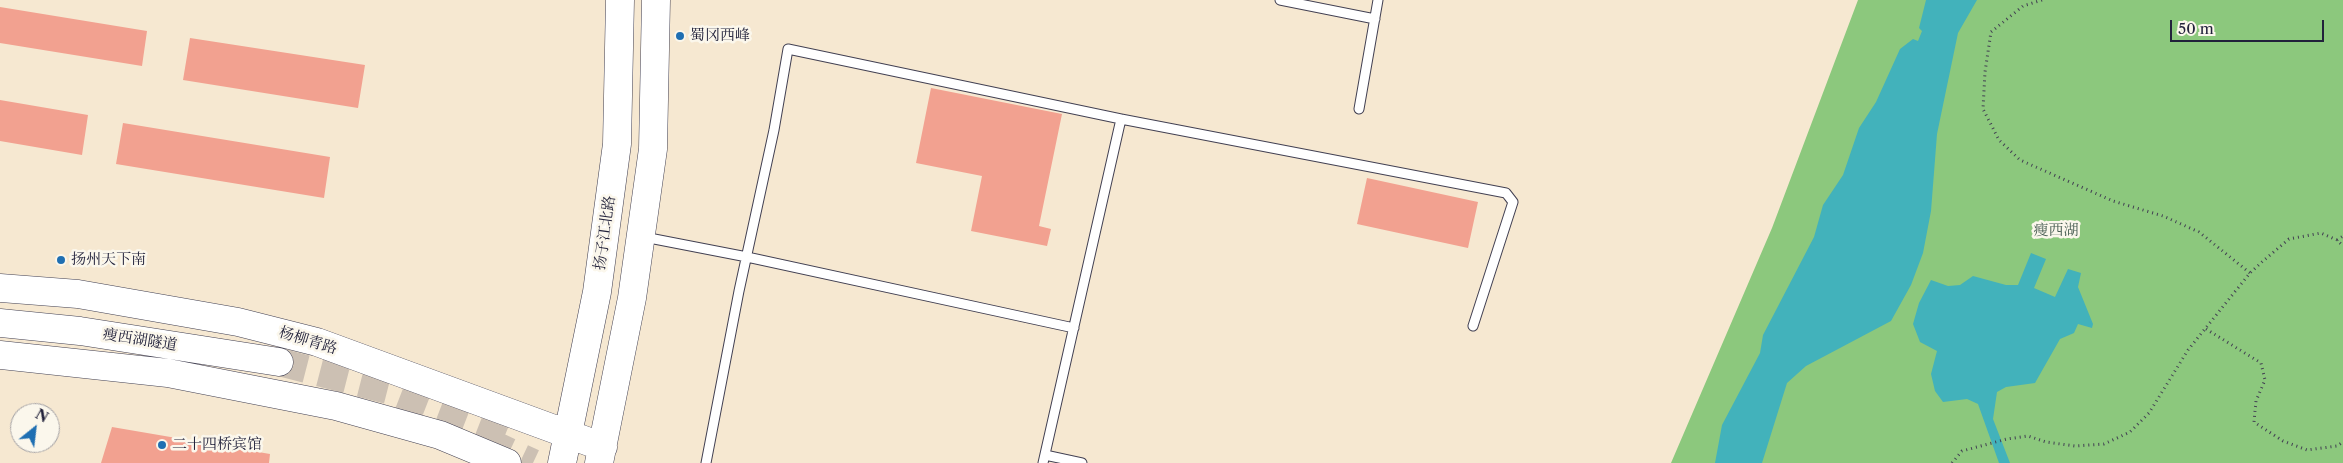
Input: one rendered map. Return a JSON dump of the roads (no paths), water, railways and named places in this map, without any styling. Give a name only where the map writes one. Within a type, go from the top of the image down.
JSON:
[{"type":"main road","name":"扬子江北路","points":[[562,463],[597,292],[617,144],[620,0]]},
{"type":"main road","points":[[601,455],[632,298],[653,149],[656,0]]},
{"type":"main road","name":"杨柳青路","points":[[0,288],[78,294],[238,322],[316,342],[569,434],[601,455]]},
{"type":"main road","name":"瘦西湖隧道","points":[[0,323],[80,330],[280,362]]},
{"type":"main road","points":[[0,356],[168,373],[336,406],[440,436],[507,463]]},
{"type":"lane","points":[[1280,0],[1375,19]]},
{"type":"lane","points":[[1359,109],[1378,0]]},
{"type":"lane","points":[[706,463],[774,130],[788,49],[1121,119],[1506,193],[1513,202],[1473,326]]},
{"type":"lane","points":[[1082,463],[1044,459],[1121,119]]},
{"type":"lane","points":[[641,236],[1074,328]]},
{"type":"water","points":[[1926,0],[1977,0],[1958,33],[1937,134],[1931,211],[1923,253],[1911,285],[1891,321],[1806,366],[1787,383],[1762,463],[1715,463],[1722,425],[1760,353],[1763,335],[1814,237],[1823,205],[1843,175],[1859,128],[1876,102],[1900,49],[1913,39],[1918,41],[1922,31],[1919,28]]},
{"type":"water","name":"瘦西湖","points":[[2031,253],[2046,259],[2034,288],[2055,297],[2068,269],[2081,273],[2078,287],[2093,324],[2092,328],[2078,324],[2074,333],[2060,339],[2035,383],[2006,387],[1997,392],[1993,419],[2010,463],[1999,463],[1978,404],[1967,399],[1943,402],[1935,391],[1931,374],[1937,351],[1920,342],[1913,324],[1919,303],[1931,280],[1948,286],[1960,285],[1973,276],[2006,285],[2018,285]]},
{"type":"tunnel","points":[[279,362],[388,390],[509,437]]},
{"type":"tunnel","points":[[484,440],[533,463]]},
{"type":"place","name":"蜀冈西峰","points":[[680,36]]},
{"type":"place","name":"扬州天下南","points":[[61,260]]},
{"type":"place","name":"二十四桥宾馆","points":[[162,445]]}]
